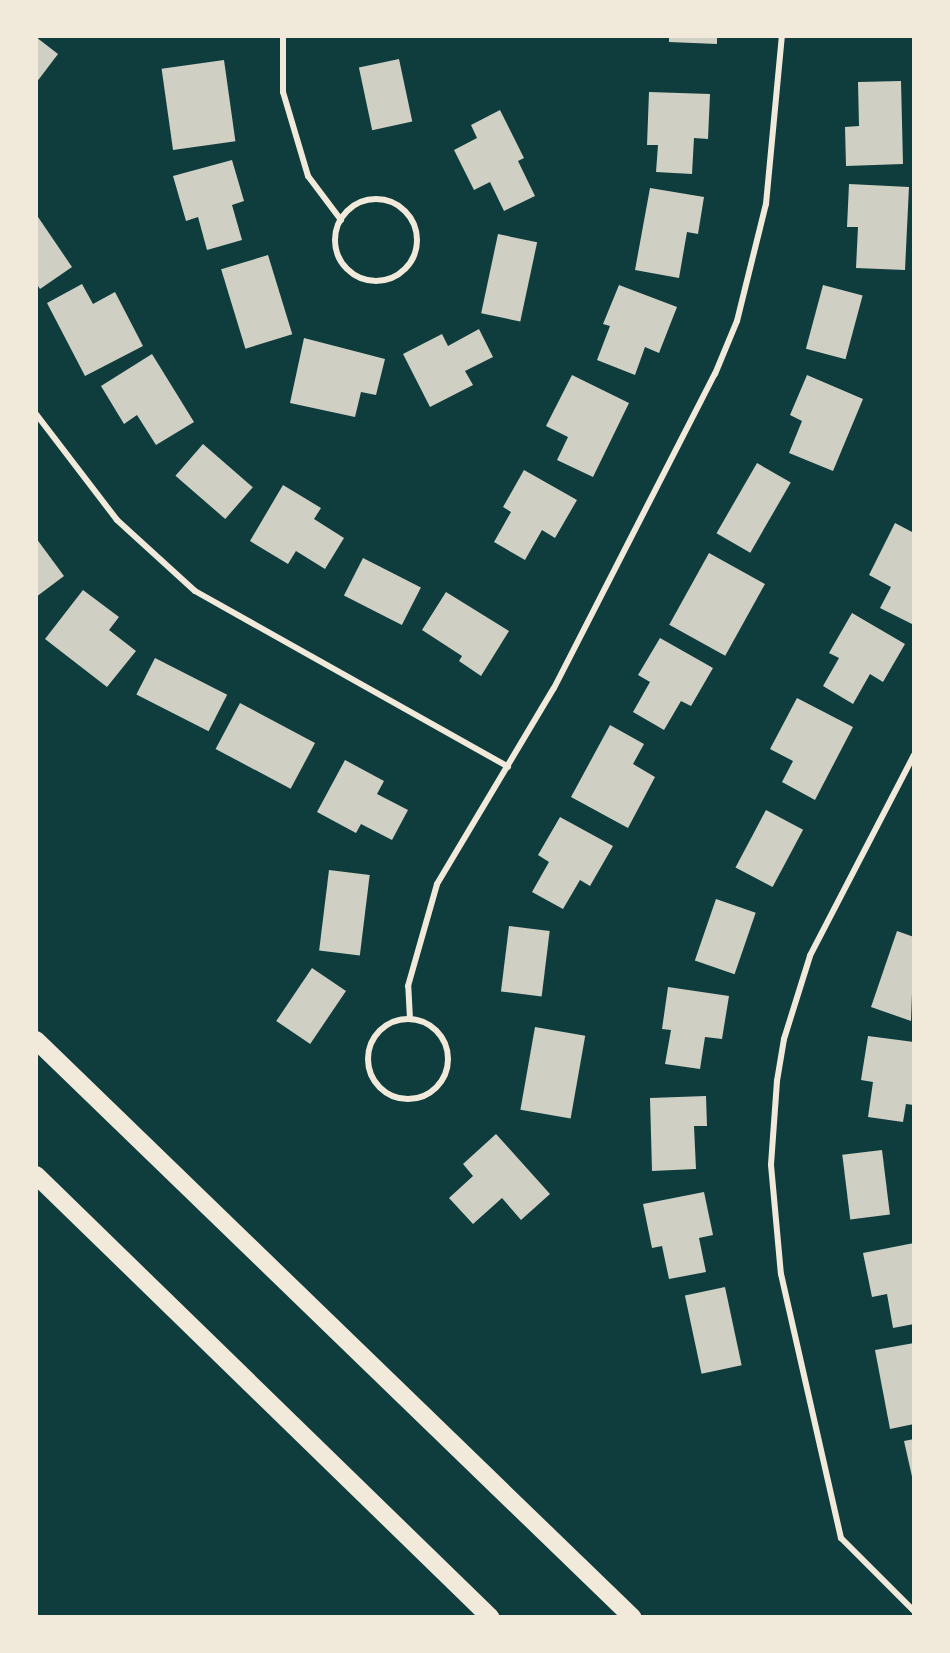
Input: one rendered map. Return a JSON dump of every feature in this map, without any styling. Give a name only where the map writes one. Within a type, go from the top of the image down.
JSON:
[{"type":"highway","points":[[36,1040],[632,1617]]},
{"type":"highway","points":[[36,1175],[490,1617]]},
{"type":"street","points":[[283,36],[283,92],[308,176],[340,220],[336,238],[339,258],[358,277],[370,280],[390,278],[407,268],[414,256],[416,230],[411,217],[395,204],[375,199],[361,201],[340,220]]},
{"type":"street","points":[[410,1019],[408,986],[437,884],[559,677],[715,374],[737,321],[766,204],[782,36]]},
{"type":"street","points":[[36,414],[117,520],[195,591],[508,767]]},
{"type":"street","points":[[914,755],[810,956],[792,1009],[777,1081],[771,1165],[773,1212],[781,1274],[841,1538],[914,1611]]},
{"type":"street","points":[[410,1019],[434,1029],[442,1039],[448,1064],[437,1087],[413,1099],[400,1099],[378,1086],[368,1061],[375,1036],[391,1024],[410,1019]]},
{"type":"building","points":[[669,36],[717,36],[717,44],[669,42]]},
{"type":"building","points":[[36,37],[58,54],[36,83]]},
{"type":"building","points":[[399,59],[412,122],[372,130],[359,68]]},
{"type":"building","points":[[224,60],[235,141],[173,150],[162,69]]},
{"type":"building","points":[[901,81],[903,164],[846,166],[845,127],[859,126],[858,82]]},
{"type":"building","points":[[649,92],[710,94],[708,139],[694,138],[692,174],[656,172],[658,145],[647,145]]},
{"type":"building","points":[[500,110],[524,158],[518,161],[535,196],[504,211],[490,182],[474,190],[454,150],[477,138],[471,125]]},
{"type":"building","points":[[232,160],[244,201],[232,205],[242,240],[207,250],[198,217],[186,221],[173,176]]},
{"type":"building","points":[[849,184],[909,187],[905,270],[856,268],[858,227],[847,227]]},
{"type":"building","points":[[650,188],[704,197],[698,234],[687,232],[679,278],[635,270]]},
{"type":"building","points":[[36,214],[72,267],[40,289],[36,283]]},
{"type":"building","points":[[498,234],[537,242],[520,322],[481,313]]},
{"type":"building","points":[[268,255],[292,334],[245,349],[221,269]]},
{"type":"building","points":[[82,284],[93,304],[115,292],[143,346],[85,376],[47,303]]},
{"type":"building","points":[[619,285],[677,307],[659,353],[645,347],[635,375],[597,360],[610,326],[603,324]]},
{"type":"building","points":[[823,285],[863,296],[846,359],[806,349]]},
{"type":"building","points":[[479,329],[493,357],[465,371],[473,385],[430,407],[403,354],[442,334],[448,346]]},
{"type":"building","points":[[304,338],[385,359],[376,395],[361,392],[355,417],[290,403]]},
{"type":"building","points":[[152,354],[194,422],[156,445],[137,415],[124,424],[101,386]]},
{"type":"building","points":[[572,375],[629,403],[593,477],[557,460],[568,437],[546,426]]},
{"type":"building","points":[[807,375],[863,399],[833,471],[789,453],[802,421],[790,415]]},
{"type":"building","points":[[203,444],[253,487],[225,519],[175,476]]},
{"type":"building","points":[[757,463],[791,482],[750,553],[716,533]]},
{"type":"building","points":[[524,470],[577,500],[555,538],[542,530],[525,560],[494,542],[511,512],[503,507]]},
{"type":"building","points":[[283,485],[321,508],[314,519],[344,538],[325,569],[296,551],[288,564],[250,541]]},
{"type":"building","points":[[895,523],[914,533],[914,625],[880,608],[891,587],[869,575]]},
{"type":"building","points":[[36,538],[64,576],[36,597]]},
{"type":"building","points":[[709,553],[765,584],[725,656],[669,625]]},
{"type":"building","points":[[363,558],[421,588],[402,625],[344,595]]},
{"type":"building","points":[[83,590],[119,617],[109,630],[136,651],[107,687],[45,639]]},
{"type":"building","points":[[446,592],[509,631],[481,676],[459,661],[462,656],[422,630]]},
{"type":"building","points":[[852,613],[905,644],[883,682],[870,674],[853,704],[823,686],[839,658],[829,653]]},
{"type":"building","points":[[660,638],[713,668],[691,706],[681,701],[664,730],[633,712],[650,682],[638,675]]},
{"type":"building","points":[[155,658],[227,695],[209,731],[136,695]]},
{"type":"building","points":[[797,698],[853,727],[815,800],[782,782],[793,761],[770,749]]},
{"type":"building","points":[[240,703],[315,743],[291,789],[216,749]]},
{"type":"building","points":[[610,725],[644,744],[633,764],[655,777],[628,828],[571,797]]},
{"type":"building","points":[[345,760],[384,781],[377,794],[408,810],[392,840],[361,824],[356,833],[317,812]]},
{"type":"building","points":[[766,810],[803,830],[773,887],[735,867]]},
{"type":"building","points":[[560,817],[613,846],[590,886],[580,880],[563,909],[532,892],[549,862],[538,855]]},
{"type":"building","points":[[329,870],[370,875],[360,955],[319,950]]},
{"type":"building","points":[[716,899],[756,913],[735,974],[695,960]]},
{"type":"building","points":[[509,926],[550,931],[542,997],[501,992]]},
{"type":"building","points":[[897,931],[914,937],[911,1021],[871,1007]]},
{"type":"building","points":[[312,968],[346,991],[310,1044],[276,1021]]},
{"type":"building","points":[[668,987],[729,996],[722,1039],[705,1037],[700,1069],[665,1064],[671,1030],[662,1029]]},
{"type":"building","points":[[535,1027],[585,1036],[571,1119],[520,1110]]},
{"type":"building","points":[[868,1036],[914,1042],[914,1105],[906,1104],[903,1122],[868,1117],[873,1082],[861,1080]]},
{"type":"building","points":[[706,1096],[707,1126],[694,1126],[696,1169],[652,1171],[650,1098]]},
{"type":"building","points":[[496,1134],[550,1194],[521,1220],[502,1198],[473,1224],[449,1198],[473,1176],[463,1164]]},
{"type":"building","points":[[882,1150],[890,1215],[850,1219],[842,1155]]},
{"type":"building","points":[[704,1192],[713,1235],[699,1238],[706,1272],[669,1279],[662,1246],[652,1248],[643,1204]]},
{"type":"building","points":[[914,1243],[914,1324],[893,1328],[887,1294],[872,1297],[863,1253]]},
{"type":"building","points":[[725,1287],[742,1365],[702,1374],[685,1296]]},
{"type":"building","points":[[914,1343],[914,1424],[890,1429],[875,1350]]},
{"type":"building","points":[[914,1439],[914,1481],[913,1481],[904,1441]]}]
